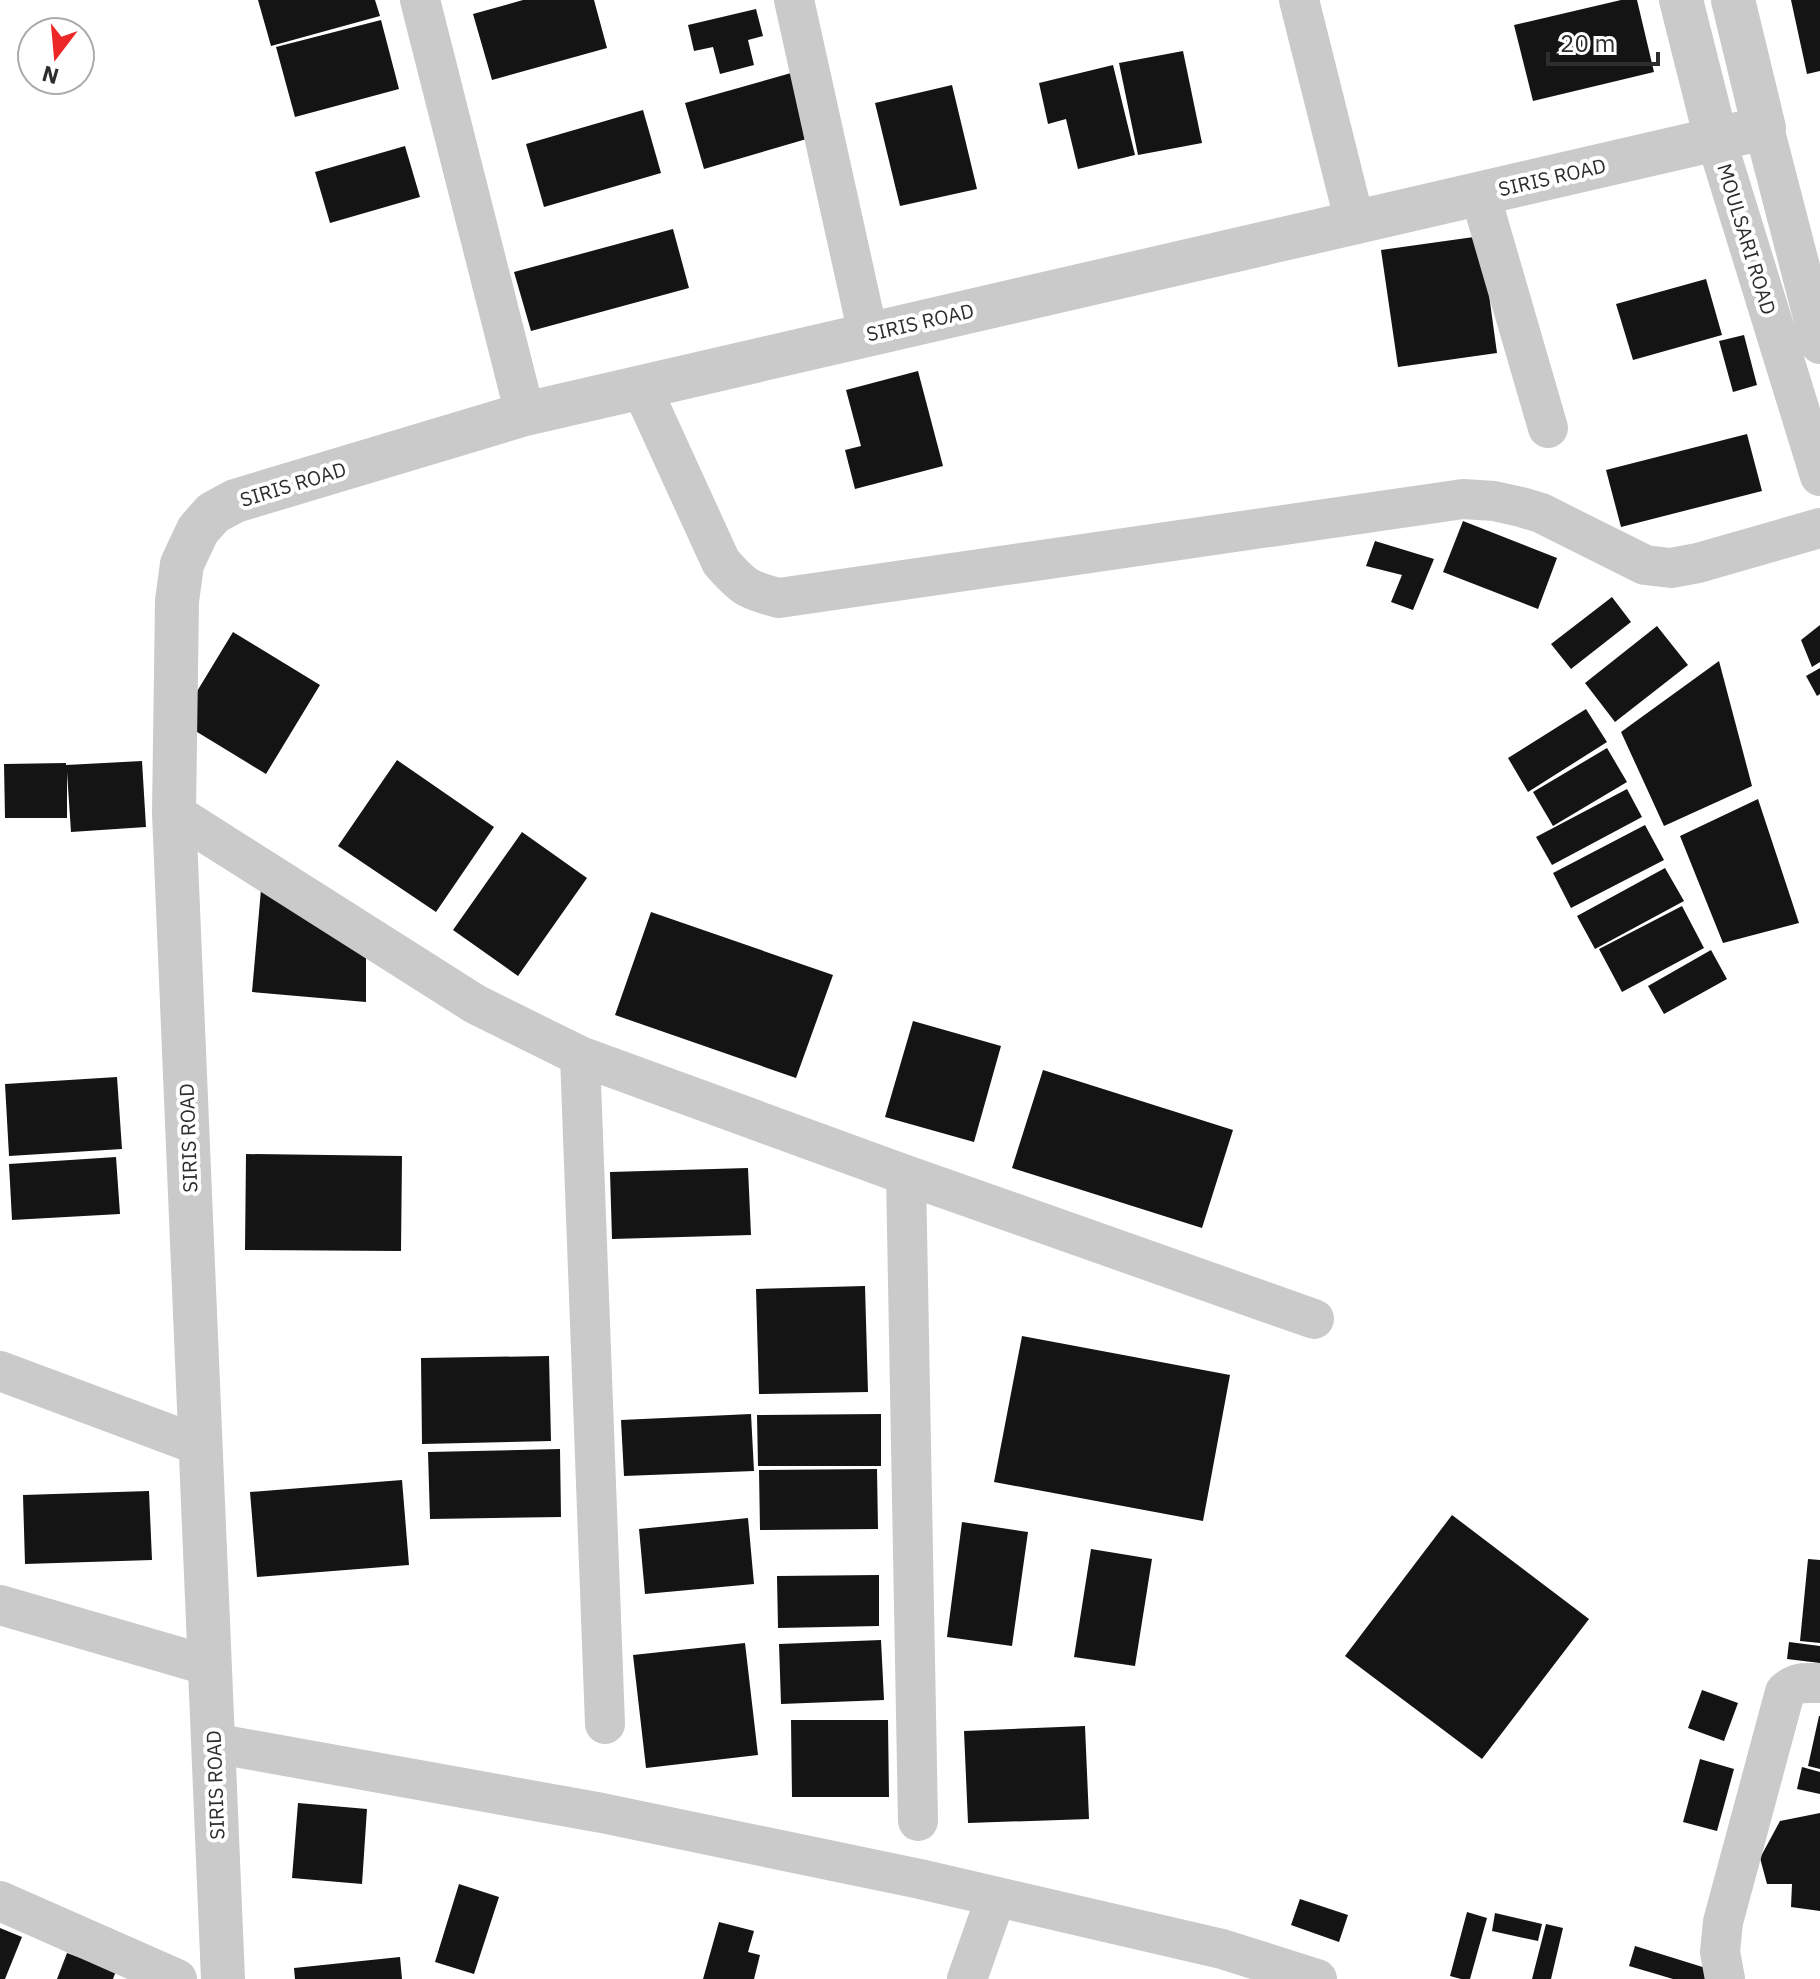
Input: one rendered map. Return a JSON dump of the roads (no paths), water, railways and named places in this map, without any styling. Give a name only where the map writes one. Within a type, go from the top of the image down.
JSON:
[{"type":"street","points":[[420,0],[525,414]]},
{"type":"street","points":[[794,0],[868,334]]},
{"type":"street","points":[[1299,0],[1355,223]]},
{"type":"street","name":"MOULSARI ROAD","points":[[1681,0],[1716,139],[1820,476]]},
{"type":"street","name":"MOULSARI ROAD","points":[[1733,0],[1820,344]]},
{"type":"street","name":"SIRIS ROAD","points":[[223,1979],[174,813],[177,601],[182,564],[198,530],[213,513],[235,501],[525,414],[1764,128]]},
{"type":"street","points":[[1480,194],[1548,428]]},
{"type":"street","points":[[641,387],[721,562],[739,583],[756,592],[779,598],[1463,499],[1494,501],[1541,513],[1645,565],[1671,568],[1820,528]]},
{"type":"street","points":[[174,813],[475,1004],[580,1056],[1314,1319]]},
{"type":"street","points":[[580,1056],[605,1724]]},
{"type":"street","points":[[906,1175],[918,1821]]},
{"type":"street","points":[[0,1371],[201,1446]]},
{"type":"street","points":[[0,1605],[210,1666]]},
{"type":"street","points":[[1725,1979],[1720,1952],[1723,1922],[1782,1700],[1785,1692],[1798,1682],[1820,1683]]},
{"type":"street","points":[[213,1743],[602,1813],[996,1897],[1216,1964],[1317,1979]]},
{"type":"street","points":[[967,1979],[996,1897]]},
{"type":"street","points":[[0,1901],[177,1979]]}]
